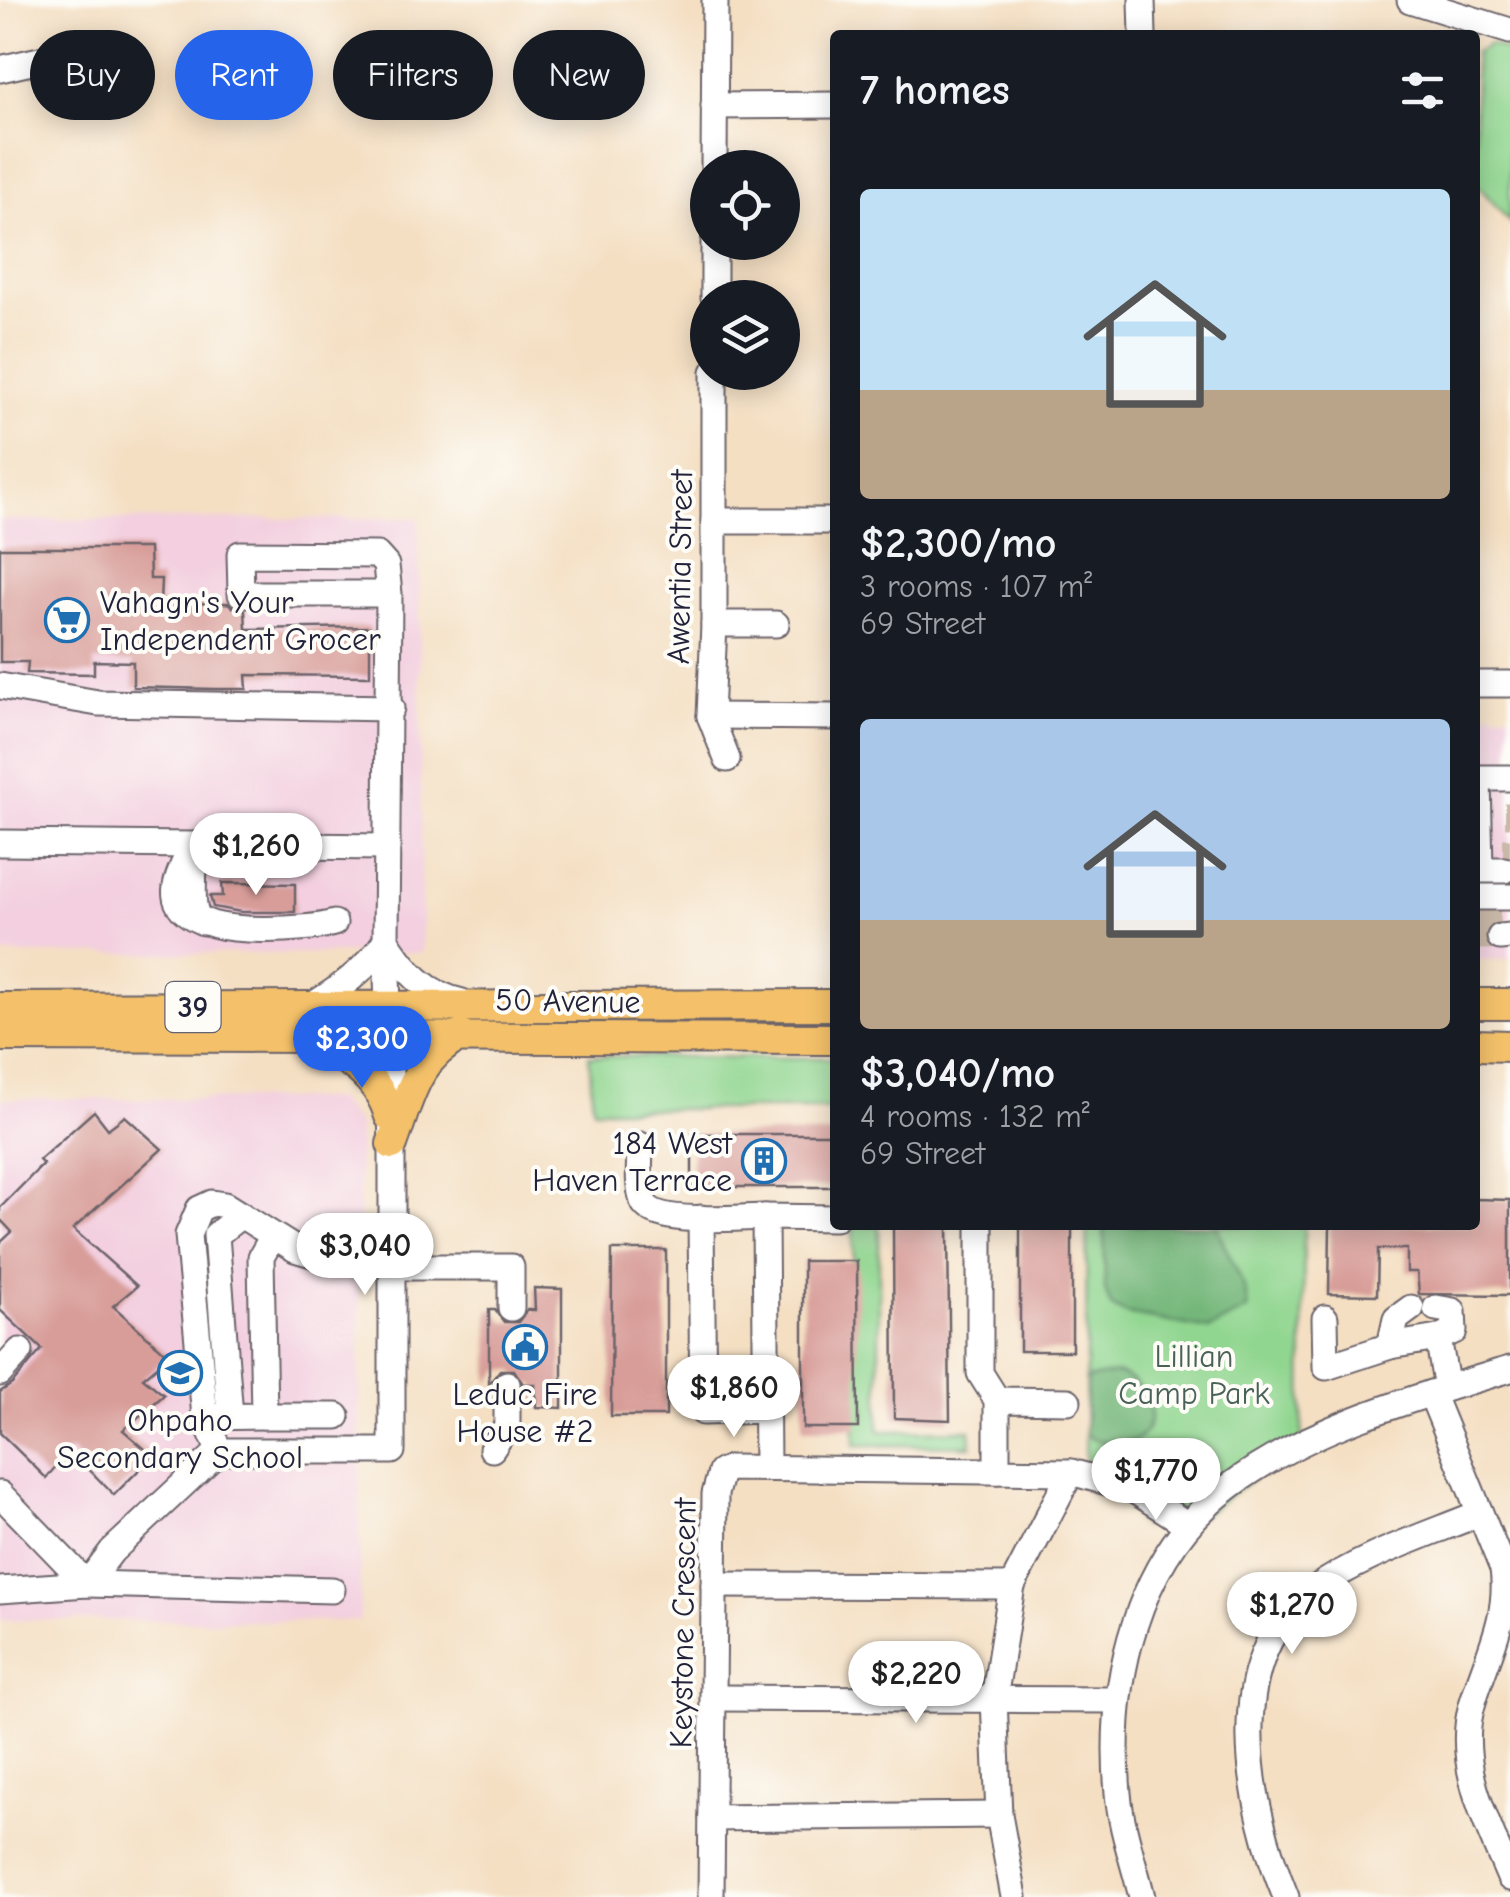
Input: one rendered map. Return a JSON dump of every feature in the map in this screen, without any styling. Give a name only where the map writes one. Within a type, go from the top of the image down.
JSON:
[{"type":"main road","name":"50 Avenue","points":[[0,1036],[387,1020],[477,1006],[830,1004]]},
{"type":"main road","points":[[1480,1004],[1510,1004]]},
{"type":"main road","name":"50 Avenue","points":[[7,1005],[305,1021]]},
{"type":"main road","name":"50 Avenue","points":[[387,1020],[461,1035],[830,1039]]},
{"type":"main road","points":[[305,1021],[360,1068],[385,1099],[391,1130]]},
{"type":"main road","points":[[391,1130],[422,1067],[439,1048],[461,1035]]},
{"type":"main road","points":[[1480,1045],[1510,1046]]},
{"type":"street","points":[[714,150],[715,0]]},
{"type":"street","points":[[1142,0],[1142,30]]},
{"type":"street","points":[[1410,0],[1470,26],[1510,31]]},
{"type":"street","points":[[0,69],[30,62]]},
{"type":"street","points":[[714,106],[830,105]]},
{"type":"street","name":"Awentia Street","points":[[714,390],[710,716],[727,759]]},
{"type":"street","points":[[714,521],[830,522]]},
{"type":"street","points":[[87,1584],[112,1551],[219,1451],[392,1451],[393,1261],[386,940],[390,594],[386,565],[377,555],[240,554],[241,594],[390,594]]},
{"type":"street","points":[[714,624],[776,624]]},
{"type":"street","points":[[1480,684],[1510,684]]},
{"type":"street","points":[[0,686],[98,704],[390,708]]},
{"type":"street","points":[[710,716],[830,716]]},
{"type":"street","points":[[1480,778],[1510,778]]},
{"type":"street","points":[[1480,794],[1492,842],[1480,889]]},
{"type":"street","points":[[0,843],[387,847]]},
{"type":"street","points":[[193,845],[176,881],[175,896],[188,916],[207,924],[257,928],[316,928],[334,923]]},
{"type":"street","points":[[1480,899],[1506,920]]},
{"type":"street","points":[[386,940],[418,982],[452,1000],[477,1006]]},
{"type":"street","points":[[305,1021],[374,958],[386,940]]},
{"type":"street","points":[[640,1145],[642,1200],[652,1213],[701,1218],[830,1218]]},
{"type":"street","points":[[219,1451],[218,1417],[188,1235],[200,1209],[212,1204],[224,1206],[295,1249],[322,1257],[511,1267],[511,1308]]},
{"type":"street","points":[[765,1217],[767,1468]]},
{"type":"street","points":[[701,1218],[703,1412],[766,1410]]},
{"type":"street","points":[[980,1230],[980,1373],[997,1400],[997,1471]]},
{"type":"street","points":[[264,1416],[261,1256],[273,1236]]},
{"type":"street","points":[[1325,1318],[1326,1367],[1454,1331],[1452,1311],[1423,1308],[1396,1318],[1390,1346]]},
{"type":"street","points":[[1438,1338],[1439,1391],[1502,1569],[1506,1591],[1504,1610],[1471,1707],[1468,1756],[1481,1810],[1510,1878]]},
{"type":"street","points":[[0,1373],[20,1352]]},
{"type":"street","points":[[1142,1897],[1118,1798],[1118,1700],[1125,1654],[1139,1609],[1159,1568],[1188,1525],[1228,1487],[1268,1462],[1358,1419],[1510,1369]]},
{"type":"street","points":[[492,1449],[507,1426],[507,1384]]},
{"type":"street","points":[[997,1400],[1068,1401]]},
{"type":"street","points":[[218,1417],[336,1416]]},
{"type":"street","name":"Keystone Crescent","points":[[711,1897],[715,1494],[721,1472],[730,1468],[767,1468],[1071,1472],[1132,1489],[1188,1525]]},
{"type":"street","points":[[1014,1897],[999,1815],[994,1699],[1012,1586],[1071,1472]]},
{"type":"street","points":[[0,1494],[87,1584]]},
{"type":"street","points":[[1286,1897],[1271,1861],[1256,1804],[1251,1724],[1260,1657],[1281,1621],[1312,1590],[1480,1513]]},
{"type":"street","points":[[0,1590],[87,1584],[332,1590]]},
{"type":"street","points":[[714,1585],[1012,1586]]},
{"type":"street","points":[[714,1698],[1118,1700]]},
{"type":"street","points":[[712,1818],[999,1815]]},
{"type":"shaded area","points":[[419,518],[422,953],[0,954],[0,520]]},
{"type":"shaded area","points":[[1480,712],[1510,713],[1510,959],[1480,960]]},
{"type":"shaded area","name":"Ohpaho Secondary School","points":[[0,1099],[337,1099],[359,1126],[360,1621],[0,1620]]},
{"type":"green space","points":[[1490,44],[1510,52],[1510,222],[1480,188],[1480,50]]},
{"type":"green space","points":[[589,1056],[830,1058],[830,1109],[593,1109]]},
{"type":"green space","points":[[853,1230],[879,1230],[879,1431],[970,1430],[971,1446],[855,1445]]},
{"type":"green space","name":"Lillian Camp Park","points":[[1087,1230],[1304,1230],[1302,1445],[1188,1525],[1085,1476]]},
{"type":"green space","points":[[1104,1230],[1218,1230],[1245,1289],[1247,1310],[1209,1329],[1127,1314],[1111,1306],[1105,1290]]},
{"type":"green space","points":[[1116,1373],[1134,1383],[1146,1396],[1151,1410],[1149,1424],[1141,1436],[1128,1443],[1109,1443],[1085,1435],[1086,1379]]},
{"type":"building","points":[[0,548],[149,548],[150,579],[161,579],[160,604],[228,603],[245,610],[246,629],[370,627],[370,676],[246,675],[247,689],[215,689],[133,687],[133,662],[94,661],[94,674],[27,673],[28,662],[0,662]]},
{"type":"building","points":[[222,883],[295,884],[295,912],[241,912],[213,907],[210,896],[223,896]]},
{"type":"building","name":"Ohpaho Secondary School","points":[[94,1111],[108,1129],[125,1116],[162,1149],[73,1229],[137,1286],[113,1306],[169,1356],[143,1378],[164,1395],[123,1430],[153,1456],[114,1495],[70,1450],[46,1478],[0,1433],[0,1392],[42,1349],[0,1310],[0,1243],[12,1232],[0,1219],[0,1208],[43,1164],[39,1160]]},
{"type":"building","name":"184 West Haven Terrace","points":[[692,1134],[830,1134],[830,1187],[692,1187]]},
{"type":"building","points":[[1480,1199],[1510,1200],[1510,1295],[1419,1294],[1417,1272],[1407,1272],[1407,1249],[1378,1249],[1377,1295],[1329,1294],[1330,1230],[1480,1230]]},
{"type":"building","points":[[893,1230],[948,1230],[950,1420],[894,1418]]},
{"type":"building","points":[[1020,1230],[1072,1230],[1072,1351],[1020,1351]]},
{"type":"building","points":[[612,1250],[666,1250],[666,1416],[611,1416]]},
{"type":"building","points":[[803,1261],[857,1261],[858,1428],[803,1428]]},
{"type":"building","name":"Leduc Fire House #2","points":[[534,1288],[562,1289],[562,1408],[536,1407],[535,1384],[523,1384],[514,1370],[500,1370],[489,1384],[489,1310],[495,1310],[504,1322],[518,1322],[527,1310],[535,1310]]},
{"type":"tunnel","points":[[1505,815],[1510,815]]},
{"type":"tunnel","points":[[1503,851],[1510,851]]},
{"type":"tunnel","points":[[1480,913],[1501,914]]},
{"type":"tunnel","points":[[1480,937],[1500,937]]},
{"type":"place","name":"Vahagn's Your Independent Grocer","points":[[67,620]]},
{"type":"place","name":"184 West Haven Terrace","points":[[764,1161]]},
{"type":"place","name":"Leduc Fire House #2","points":[[525,1347]]},
{"type":"place","name":"Ohpaho Secondary School","points":[[180,1373]]}]
